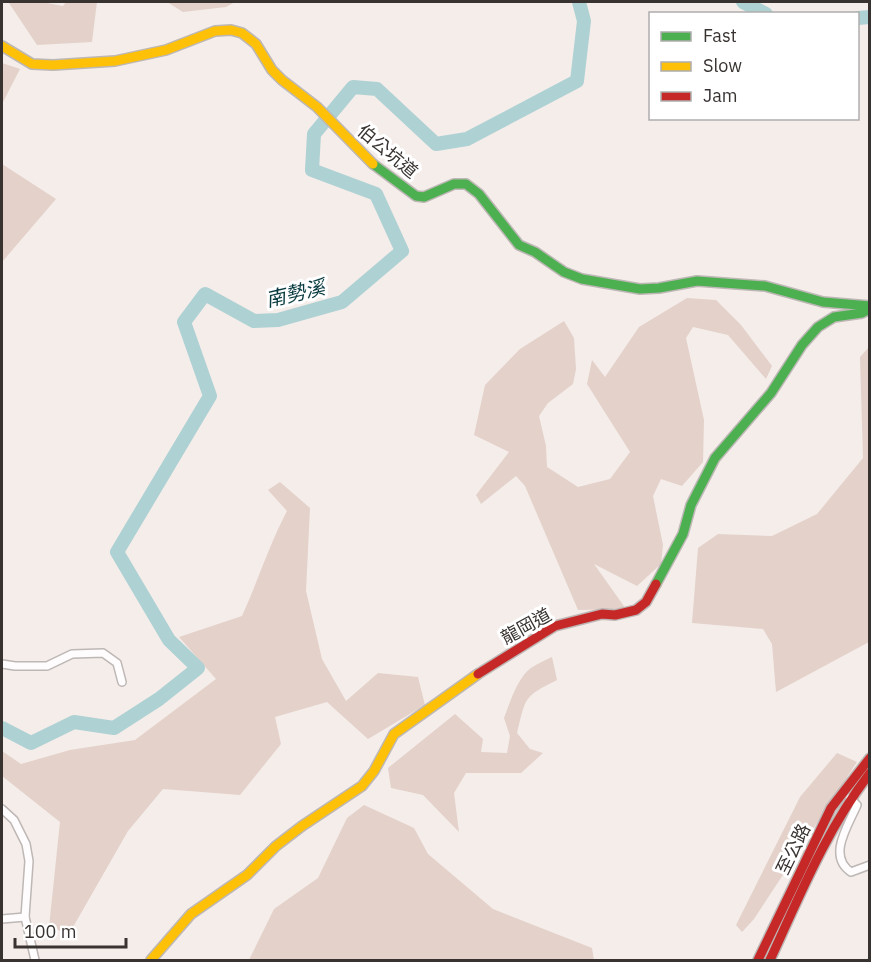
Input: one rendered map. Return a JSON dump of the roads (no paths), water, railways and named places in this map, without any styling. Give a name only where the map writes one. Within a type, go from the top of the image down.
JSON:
[{"type":"street","name":"伯公坑道","points":[[2,46],[32,64],[74,64],[115,61],[157,52],[215,32],[231,30],[242,33],[256,44],[272,70],[317,107],[338,131],[372,163],[416,196],[424,197],[454,184],[466,184],[479,194],[508,228],[519,245],[535,252],[564,272],[582,279],[640,289],[659,288],[697,280],[765,286],[823,302],[870,307]]},
{"type":"street","name":"龍岡道","points":[[151,960],[191,914],[247,875],[276,846],[362,786],[374,771],[394,734],[495,662],[555,626],[602,614],[615,615],[636,610],[646,602],[683,534],[691,505],[715,458],[771,393],[801,345],[818,327],[834,317],[861,313],[870,307]]},
{"type":"street","points":[[2,664],[47,666],[72,654],[103,653],[117,663],[122,682]]},
{"type":"street","name":"至公路","points":[[758,960],[831,808],[870,758]]},
{"type":"street","name":"至公路","points":[[770,960],[838,817],[870,773]]},
{"type":"street","points":[[850,798],[857,805],[839,849],[840,859],[844,868],[851,872],[870,866]]},
{"type":"street","points":[[2,809],[14,820],[26,844],[29,861],[25,917],[35,960]]},
{"type":"street","points":[[794,884],[804,888]]},
{"type":"street","points":[[2,919],[25,917]]},
{"type":"waterway","name":"南勢溪","points":[[2,728],[31,743],[74,722],[114,728],[159,699],[198,668],[169,640],[117,552],[210,396],[184,322],[205,294],[254,321],[278,320],[342,302],[402,251],[376,194],[312,170],[314,134],[353,87],[377,89],[436,144],[467,139],[577,81],[584,21],[579,2]]},
{"type":"waterway","name":"南勢溪","points":[[743,2],[762,12]]},
{"type":"waterway","name":"南勢溪","points":[[859,18],[870,17]]}]
